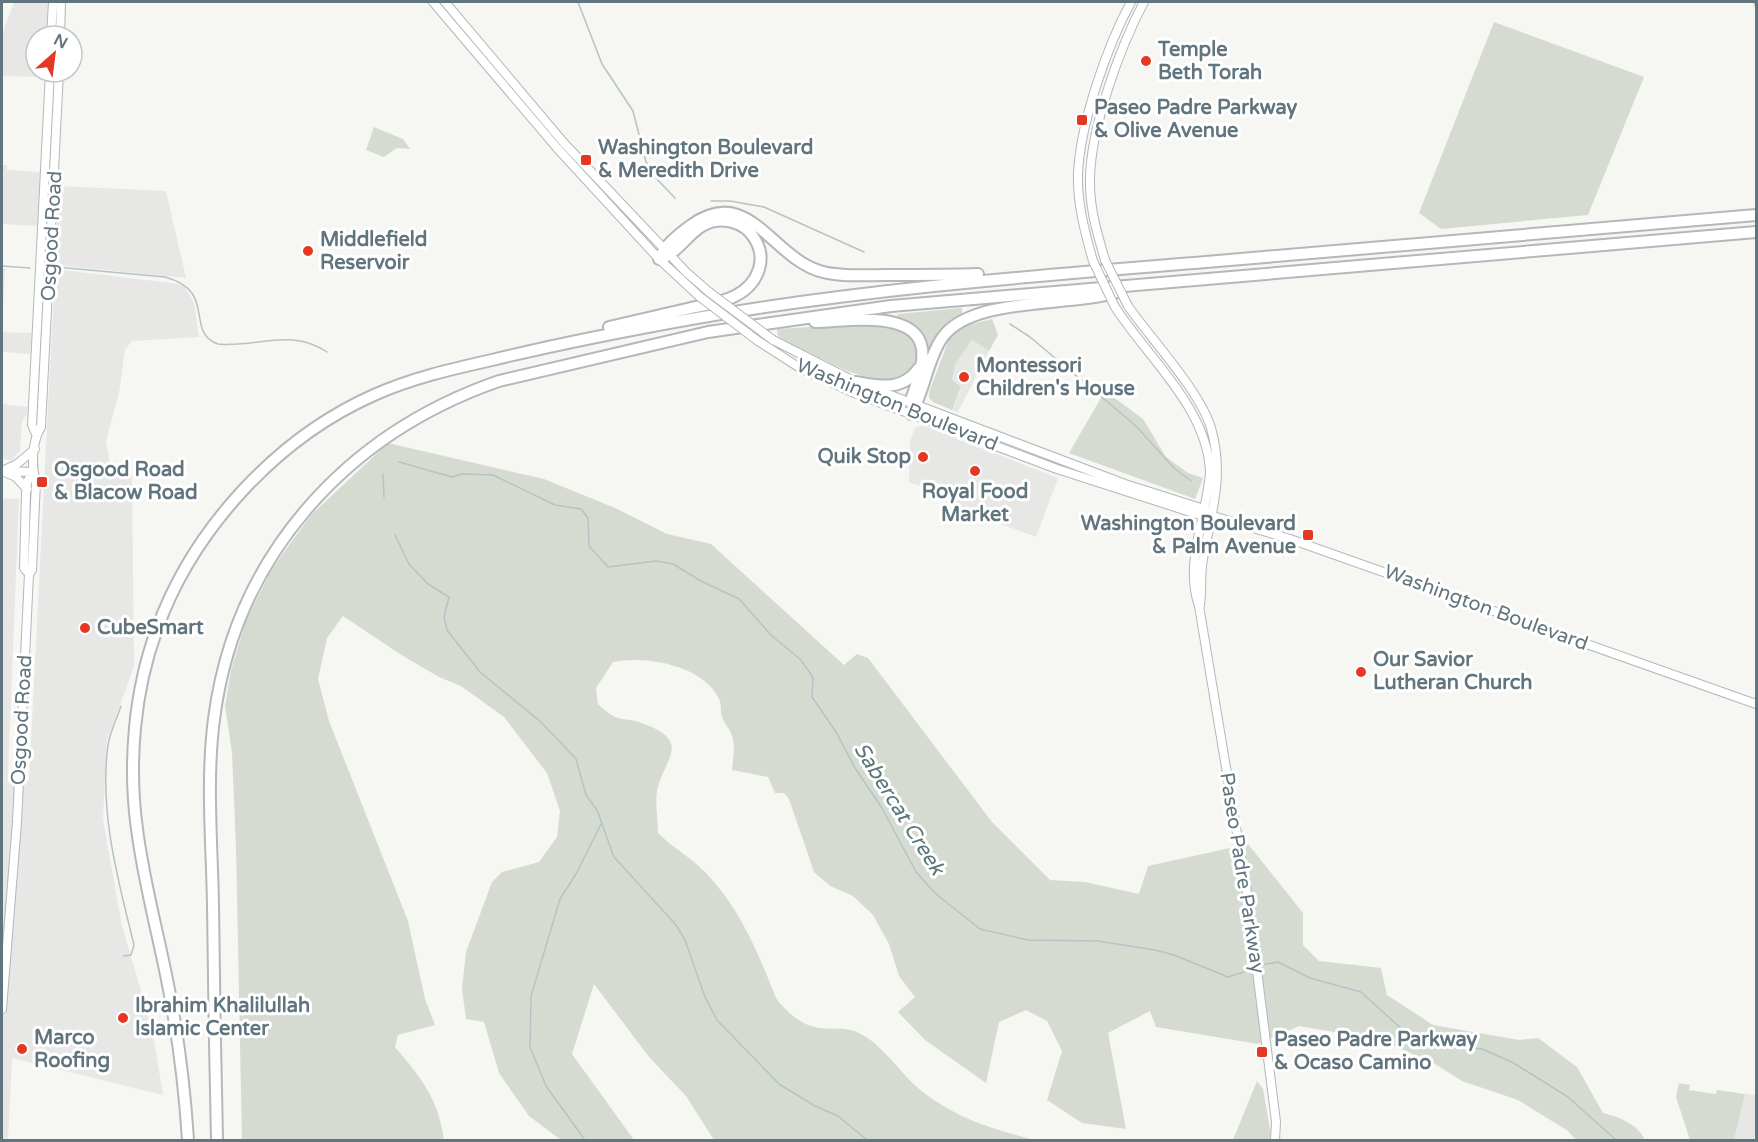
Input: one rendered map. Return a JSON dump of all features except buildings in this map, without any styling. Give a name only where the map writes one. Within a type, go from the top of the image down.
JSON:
[{"type":"highway","points":[[664,254],[697,220],[716,212],[726,212],[754,223],[790,254],[821,271],[860,275],[982,274],[992,279]]},
{"type":"highway","points":[[518,353],[758,307],[992,279],[1756,215]]},
{"type":"highway","points":[[189,1140],[177,1038],[140,853],[134,796],[137,710],[150,649],[161,619],[191,561],[230,506],[254,478],[308,434],[363,400],[412,380],[518,353],[597,329],[729,299],[753,283],[761,261],[759,246],[750,232],[743,226],[723,220],[702,226],[664,254]]},
{"type":"highway","points":[[217,1140],[211,780],[213,729],[220,682],[233,638],[253,589],[280,544],[311,503],[354,460],[409,421],[468,392],[529,373],[708,332],[791,318],[891,306],[1756,232]]},
{"type":"highway","points":[[913,407],[937,347],[957,323],[1004,308],[1113,293],[1135,285]]},
{"type":"highway","points":[[791,318],[815,322],[899,322],[914,333],[922,351],[913,407]]},
{"type":"highway","points":[[856,382],[889,387],[897,385],[915,374],[922,360]]},
{"type":"main road","points":[[52,24],[53,2]]},
{"type":"main road","points":[[60,24],[61,2]]},
{"type":"main road","name":"Washington Boulevard","points":[[434,2],[557,148],[664,254],[709,292],[773,340],[856,382],[1057,469],[1290,538],[1756,704]]},
{"type":"main road","name":"Washington Boulevard","points":[[445,2],[564,143],[700,297],[758,341],[825,380],[913,407]]},
{"type":"main road","name":"Paseo Padre Parkway","points":[[1131,2],[1109,53],[1082,143],[1078,175],[1083,223],[1093,261],[1115,307],[1181,396],[1201,430],[1210,472],[1193,570],[1194,592],[1199,606],[1248,899],[1276,1122],[1275,1140]]},
{"type":"main road","name":"Paseo Padre Parkway","points":[[1144,2],[1119,55],[1094,147],[1090,178],[1094,224],[1105,260],[1128,306],[1191,392],[1210,426],[1219,474],[1213,516],[1203,558],[1199,606]]},
{"type":"main road","name":"Osgood Road","points":[[36,434],[41,427],[44,372],[50,84]]},
{"type":"main road","name":"Osgood Road","points":[[47,225],[58,84]]},
{"type":"main road","name":"Osgood Road","points":[[29,574],[24,568],[27,489],[33,472],[35,449],[36,434],[32,425],[45,266]]},
{"type":"main road","points":[[37,345],[40,348],[41,368],[44,372]]},
{"type":"main road","points":[[2,471],[17,464],[35,449]]},
{"type":"main road","points":[[2,471],[33,472]]},
{"type":"main road","points":[[2,471],[16,477],[27,489]]},
{"type":"main road","name":"Osgood Road","points":[[2,1009],[17,822],[29,574],[32,570],[36,482],[33,472]]},
{"type":"shaded area","points":[[14,2],[48,2],[47,24],[24,24],[24,77],[2,76],[2,35]]},
{"type":"shaded area","points":[[1494,22],[1644,77],[1588,215],[1441,229],[1419,213]]},
{"type":"shaded area","points":[[374,127],[403,139],[410,149],[397,148],[384,157],[366,150]]},
{"type":"shaded area","points":[[2,165],[7,165],[7,170],[40,172],[37,226],[2,224]]},
{"type":"shaded area","points":[[59,186],[166,191],[186,278],[54,265]]},
{"type":"shaded area","points":[[2,269],[5,269],[2,332]]},
{"type":"shaded area","points":[[55,269],[179,284],[185,288],[194,303],[199,337],[132,341],[125,350],[119,393],[106,441],[111,470],[132,475],[134,667],[107,740],[103,819],[122,926],[152,1028],[163,1095],[12,1058],[8,1140],[2,1140],[2,498],[19,499],[8,772],[29,780]]},
{"type":"shaded area","points":[[962,308],[962,313],[938,334],[929,355],[898,319],[897,314]]},
{"type":"shaded area","points":[[992,319],[998,335],[989,351],[972,340],[955,364],[952,380],[961,387],[952,410],[933,402],[929,398],[929,392],[949,339],[964,326]]},
{"type":"shaded area","points":[[874,323],[899,325],[915,342],[917,360],[908,375],[883,383],[845,370],[789,343],[778,336],[777,329]]},
{"type":"shaded area","points":[[2,332],[32,333],[30,354],[2,352]]},
{"type":"shaded area","name":"Montessori Children's House","points":[[972,340],[989,351],[958,412],[952,410],[961,390],[952,380],[954,364]]},
{"type":"shaded area","points":[[1105,391],[1143,419],[1166,457],[1188,473],[1203,478],[1195,499],[1069,453]]},
{"type":"shaded area","points":[[2,404],[27,407],[27,414],[22,421],[20,451],[12,460],[2,459]]},
{"type":"shaded area","points":[[922,425],[1058,478],[1036,537],[951,505],[946,496],[909,482],[910,442],[915,428]]},
{"type":"shaded area","points":[[388,443],[544,479],[615,508],[667,534],[711,544],[844,665],[857,654],[868,658],[992,822],[1050,880],[1085,882],[1139,894],[1148,866],[1248,844],[1303,913],[1303,945],[1319,961],[1381,968],[1387,995],[1433,1025],[1519,1040],[1538,1038],[1577,1067],[1603,1113],[1633,1125],[1645,1140],[1576,1140],[1568,1131],[1518,1100],[1462,1081],[1435,1064],[1381,1040],[1299,1026],[1258,1044],[1156,1027],[1150,1011],[1108,1033],[1126,1129],[1082,1123],[1047,1100],[1062,1051],[1047,1021],[1026,1010],[999,1022],[986,1083],[925,1040],[898,1012],[915,997],[899,976],[889,944],[873,915],[853,896],[830,886],[814,872],[789,799],[784,793],[775,793],[768,777],[732,770],[733,738],[722,717],[719,699],[711,687],[700,678],[672,665],[626,660],[613,662],[596,688],[598,704],[617,718],[647,725],[661,732],[668,739],[672,746],[671,753],[657,791],[658,833],[704,871],[728,900],[746,930],[780,1003],[795,1018],[813,1027],[851,1030],[869,1039],[918,1088],[945,1107],[973,1121],[1034,1140],[714,1140],[686,1096],[649,1057],[594,984],[572,1054],[634,1140],[561,1140],[529,1116],[499,1073],[484,1022],[466,1019],[462,989],[466,952],[492,882],[502,872],[539,862],[557,837],[560,811],[547,773],[504,717],[461,686],[439,677],[403,656],[343,616],[327,638],[318,679],[329,721],[408,921],[425,999],[435,1025],[398,1035],[395,1047],[413,1069],[433,1101],[438,1112],[444,1140],[242,1140],[236,847],[232,753],[225,706],[231,670],[246,621],[271,570],[311,515]]},
{"type":"shaded area","points":[[1257,1081],[1263,1089],[1271,1135],[1269,1140],[1233,1140]]},
{"type":"shaded area","points":[[1679,1083],[1690,1085],[1689,1090],[1716,1094],[1717,1090],[1745,1094],[1734,1140],[1690,1140],[1676,1097]]},
{"type":"shaded area","points":[[1745,1094],[1756,1095],[1756,1140],[1734,1140]]},
{"type":"waterway","points":[[578,2],[602,64],[633,111],[646,162],[656,178],[675,198]]},
{"type":"waterway","points":[[1754,2],[1756,8]]},
{"type":"waterway","points":[[711,201],[730,201],[764,207],[864,252]]},
{"type":"waterway","name":"Sabercat Creek","points":[[2,266],[30,268]]},
{"type":"waterway","name":"Sabercat Creek","points":[[56,267],[165,277],[181,283],[191,292],[196,301],[203,330],[208,338],[218,344],[294,340],[305,342],[327,352]]},
{"type":"waterway","points":[[1010,324],[1030,337],[1135,425],[1174,468],[1191,481]]},
{"type":"waterway","name":"Sabercat Creek","points":[[399,462],[452,477],[462,474],[493,475],[555,505],[581,509],[588,518],[589,546],[608,567],[656,561],[673,564],[701,581],[739,599],[772,636],[800,659],[810,673],[813,678],[812,697],[882,808],[916,872],[936,894],[980,929],[1028,940],[1098,941],[1155,950],[1174,955],[1228,977],[1254,969]]},
{"type":"waterway","points":[[383,474],[384,497]]},
{"type":"waterway","points":[[395,535],[409,564],[428,584],[449,597],[444,617],[447,630],[480,672],[542,723],[576,759],[586,795],[597,810],[614,857],[676,925],[685,940],[705,997],[717,1020],[779,1084],[815,1106],[838,1116],[867,1140]]},
{"type":"waterway","points":[[121,706],[108,745],[106,795],[112,846],[134,945],[131,955],[124,956]]},
{"type":"waterway","points":[[585,1140],[546,1086],[530,1047],[531,996],[560,899],[576,874],[601,824]]},
{"type":"waterway","name":"Sabercat Creek","points":[[1261,965],[1278,962],[1310,978],[1361,992],[1417,1043],[1482,1049],[1512,1062],[1568,1097],[1616,1140]]},
{"type":"place","name":"Temple Beth Torah","points":[[1146,61]]},
{"type":"place","name":"Paseo Padre Parkway & Olive Avenue","points":[[1082,120]]},
{"type":"place","name":"Washington Boulevard & Meredith Drive","points":[[586,160]]},
{"type":"place","name":"Middlefield Reservoir","points":[[308,251]]},
{"type":"place","name":"Montessori Children's House","points":[[964,377]]},
{"type":"place","name":"Quik Stop","points":[[923,457]]},
{"type":"place","name":"Royal Food Market","points":[[975,471]]},
{"type":"place","name":"Osgood Road & Blacow Road","points":[[42,482]]},
{"type":"place","name":"Washington Boulevard & Palm Avenue","points":[[1308,535]]},
{"type":"place","name":"CubeSmart","points":[[85,628]]},
{"type":"place","name":"Our Savior Lutheran Church","points":[[1361,672]]},
{"type":"place","name":"Ibrahim Khalilullah Islamic Center","points":[[123,1018]]},
{"type":"place","name":"Marco Roofing","points":[[22,1049]]},
{"type":"place","name":"Paseo Padre Parkway & Ocaso Camino","points":[[1262,1052]]}]
